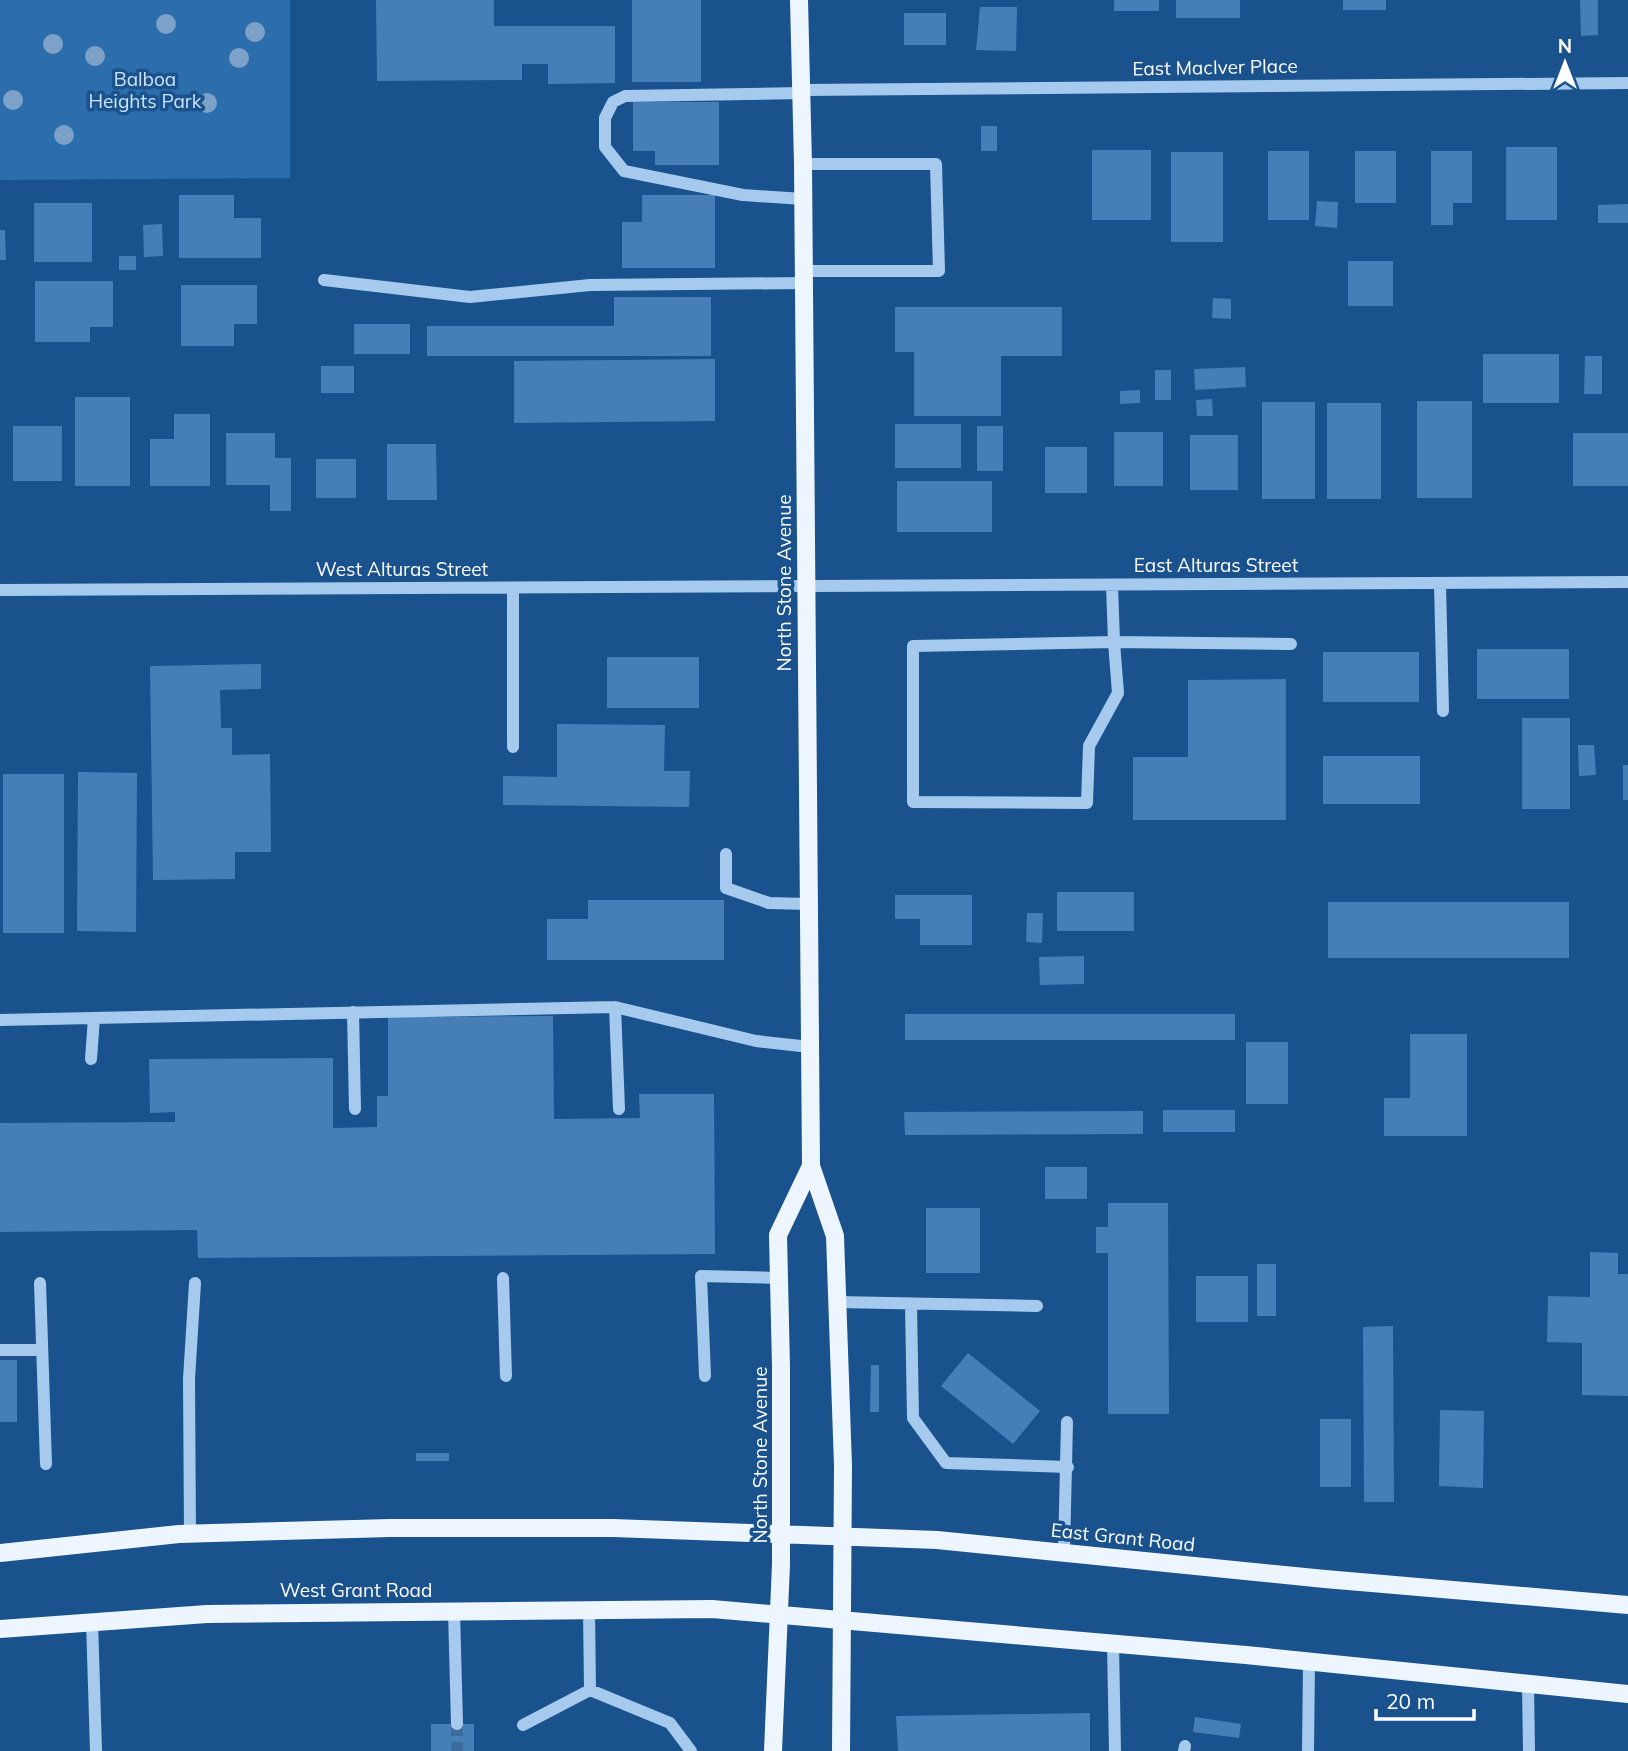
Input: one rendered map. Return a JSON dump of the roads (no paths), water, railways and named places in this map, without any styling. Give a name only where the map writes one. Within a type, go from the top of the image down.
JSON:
[{"type":"main road","name":"North Stone Avenue","points":[[799,0],[803,164],[811,1166],[835,1236],[844,1620],[841,1751]]},
{"type":"main road","name":"North Stone Avenue","points":[[773,1751],[781,1535],[778,1235],[811,1166]]},
{"type":"main road","name":"East Grant Road","points":[[190,1534],[390,1528],[613,1528],[937,1540],[1325,1579],[1628,1605]]},
{"type":"main road","points":[[0,1553],[190,1534]]},
{"type":"main road","name":"West Grant Road","points":[[0,1629],[220,1613],[712,1609],[779,1614]]},
{"type":"main road","points":[[779,1614],[1113,1643],[1628,1694]]},
{"type":"street","name":"East MacIver Place","points":[[803,199],[743,195],[624,171],[605,147],[605,118],[613,102],[625,96],[1628,83]]},
{"type":"street","points":[[324,280],[470,297],[590,285],[939,271],[936,164],[803,164]]},
{"type":"street","name":"East Alturas Street","points":[[805,586],[1628,582]]},
{"type":"street","points":[[1440,583],[1443,711]]},
{"type":"street","points":[[1112,585],[1114,642],[1118,693],[1090,746],[1087,803],[913,802],[913,646],[1114,642],[1291,644]]},
{"type":"street","name":"West Alturas Street","points":[[0,590],[805,586]]},
{"type":"street","points":[[513,587],[513,747]]},
{"type":"street","points":[[726,854],[726,888],[769,903],[808,904]]},
{"type":"street","points":[[615,1007],[620,1109]]},
{"type":"street","points":[[0,1020],[615,1007],[756,1041],[810,1047]]},
{"type":"street","points":[[354,1012],[355,1109]]},
{"type":"street","points":[[91,1059],[94,1018]]},
{"type":"street","points":[[705,1376],[701,1276],[779,1278]]},
{"type":"street","points":[[503,1278],[506,1376]]},
{"type":"street","points":[[40,1283],[46,1464]]},
{"type":"street","points":[[190,1534],[189,1379],[195,1283]]},
{"type":"street","points":[[837,1302],[1037,1306]]},
{"type":"street","points":[[911,1304],[913,1418],[946,1463],[1068,1467]]},
{"type":"street","points":[[0,1350],[42,1350]]},
{"type":"street","points":[[1064,1552],[1067,1422]]},
{"type":"street","points":[[589,1610],[590,1690]]},
{"type":"street","points":[[454,1611],[457,1724]]},
{"type":"street","points":[[92,1621],[96,1751]]},
{"type":"street","points":[[1113,1643],[1115,1751]]},
{"type":"street","points":[[1308,1751],[1309,1662]]},
{"type":"street","points":[[1528,1684],[1529,1751]]},
{"type":"street","points":[[523,1725],[590,1690],[670,1723],[691,1751]]},
{"type":"tunnel","points":[[457,1724],[457,1751]]},
{"type":"park label","name":"Balboa Heights Park","points":[[145,90]]}]
